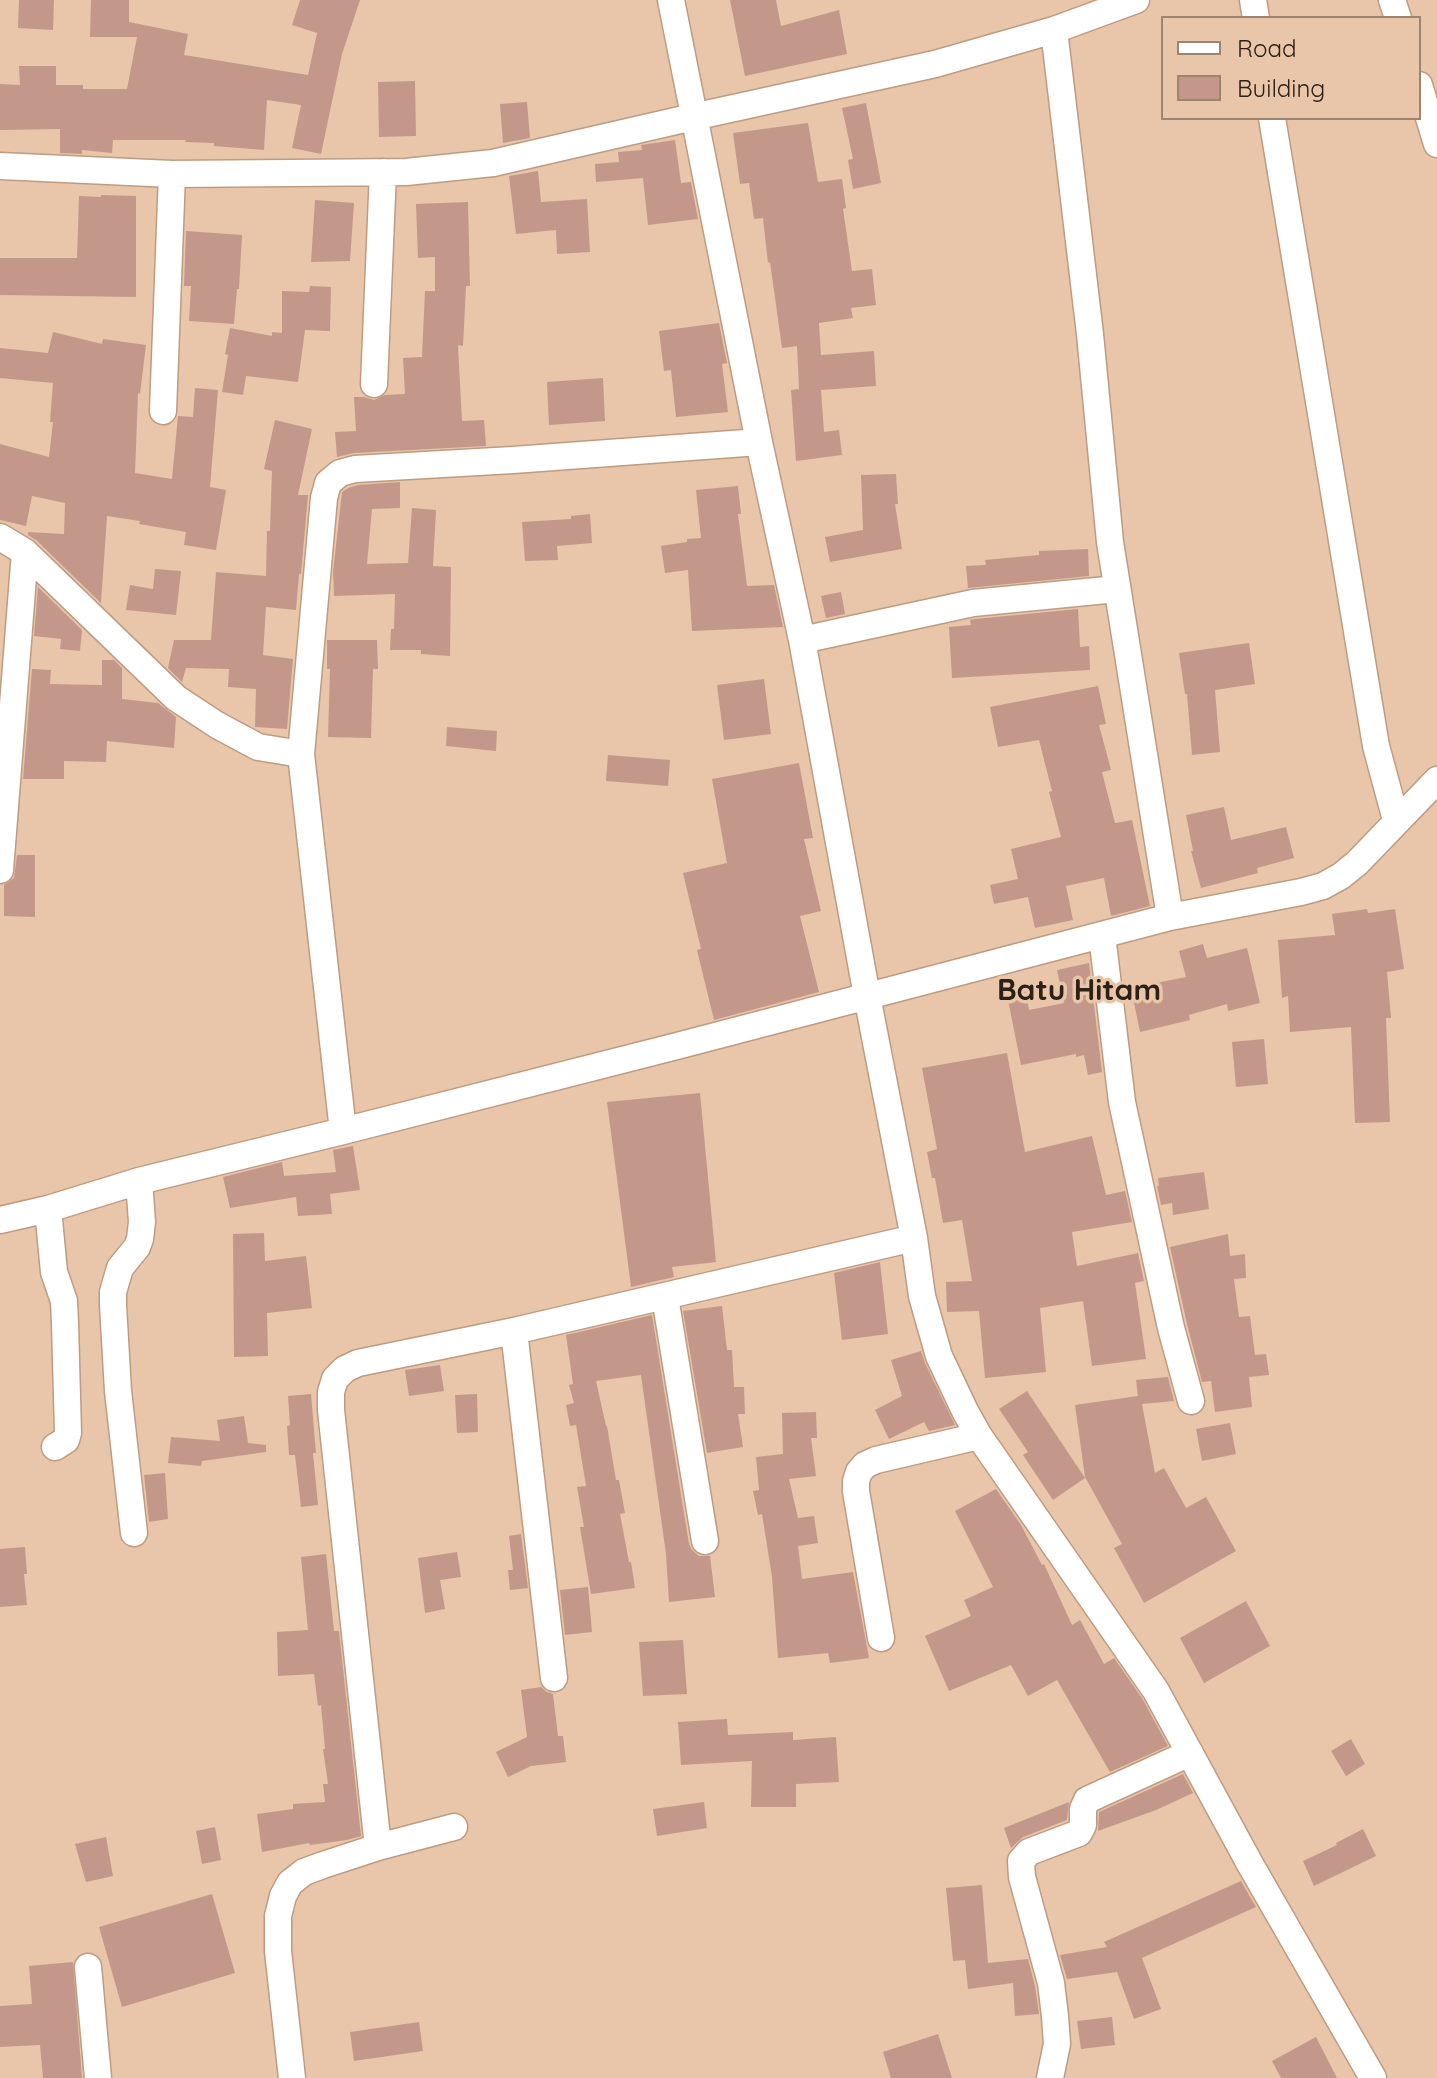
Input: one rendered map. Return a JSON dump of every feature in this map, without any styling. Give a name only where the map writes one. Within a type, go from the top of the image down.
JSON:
[{"type":"street","points":[[671,0],[759,442],[802,640],[914,1238],[922,1296],[939,1356],[979,1436],[1156,1691],[1250,1864],[1373,2078]]},
{"type":"street","points":[[0,166],[172,174],[406,172],[493,163],[935,64],[1054,30],[1136,0]]},
{"type":"street","points":[[1054,30],[1090,334],[1110,542],[1170,917]]},
{"type":"street","points":[[1421,92],[1437,144]]},
{"type":"street","points":[[1272,120],[1376,746],[1396,820]]},
{"type":"street","points":[[374,384],[383,172]]},
{"type":"street","points":[[163,411],[172,174]]},
{"type":"street","points":[[343,1131],[301,754],[324,498],[328,483],[340,473],[355,469],[759,442]]},
{"type":"street","points":[[0,537],[25,552],[176,698],[258,747],[301,754]]},
{"type":"street","points":[[0,870],[25,552]]},
{"type":"street","points":[[802,640],[973,603],[1117,589]]},
{"type":"street","points":[[0,1220],[139,1181],[1170,917],[1323,886],[1357,863],[1437,780]]},
{"type":"street","points":[[1102,935],[1122,1102],[1171,1328],[1191,1401]]},
{"type":"street","points":[[134,1533],[118,1391],[113,1292],[120,1268],[140,1239],[139,1181]]},
{"type":"street","points":[[48,1209],[54,1272],[64,1301],[65,1323],[68,1433],[66,1440],[55,1447]]},
{"type":"street","points":[[378,1847],[331,1410],[335,1379],[345,1369],[358,1363],[514,1331],[914,1238]]},
{"type":"street","points":[[665,1297],[705,1541]]},
{"type":"street","points":[[514,1331],[554,1678]]},
{"type":"street","points":[[881,1638],[856,1491],[859,1472],[876,1460],[979,1436]]},
{"type":"street","points":[[1050,2078],[1057,2044],[1051,1983],[1022,1877],[1021,1861],[1029,1852],[1079,1833],[1087,1800],[1190,1753]]},
{"type":"street","points":[[292,2078],[278,1951],[278,1916],[290,1883],[304,1872],[378,1847],[454,1827]]},
{"type":"street","points":[[88,1967],[98,2078]]},
{"type":"building","points":[[19,0],[54,0],[53,30],[18,28]]},
{"type":"building","points":[[91,0],[129,0],[129,22],[188,34],[184,55],[308,75],[317,33],[292,25],[300,0],[360,0],[342,54],[321,154],[292,148],[301,105],[267,100],[264,150],[186,140],[113,140],[112,153],[82,150],[82,154],[60,153],[60,129],[0,130],[0,84],[20,85],[19,66],[56,66],[56,85],[83,85],[83,89],[127,89],[137,37],[90,37]]},
{"type":"building","points":[[730,0],[776,0],[781,26],[839,10],[847,54],[745,76]]},
{"type":"building","points":[[415,81],[416,136],[379,137],[378,82]]},
{"type":"building","points":[[527,102],[530,138],[503,143],[500,104]]},
{"type":"building","points":[[866,103],[881,183],[853,189],[848,160],[853,159],[842,108]]},
{"type":"building","points":[[808,123],[818,182],[842,179],[852,271],[872,269],[876,305],[851,308],[853,318],[819,323],[821,355],[874,351],[876,386],[821,390],[824,432],[839,430],[842,455],[796,461],[791,390],[799,389],[797,346],[782,348],[763,218],[754,219],[749,183],[740,184],[733,133]]},
{"type":"building","points":[[675,140],[681,183],[691,182],[698,219],[648,225],[643,178],[596,182],[595,164],[619,162],[618,152],[642,150],[641,145]]},
{"type":"building","points":[[538,171],[541,202],[587,199],[590,252],[557,254],[556,230],[516,234],[509,176]]},
{"type":"building","points":[[79,196],[136,196],[136,297],[0,295],[0,258],[77,258]]},
{"type":"building","points":[[315,200],[354,203],[350,261],[311,262]]},
{"type":"building","points":[[468,202],[470,286],[466,286],[463,346],[458,345],[462,421],[484,420],[486,446],[354,453],[337,457],[335,432],[356,431],[354,397],[374,400],[385,395],[405,394],[403,358],[422,357],[425,291],[435,291],[435,257],[418,258],[416,204]]},
{"type":"building","points":[[186,231],[242,235],[234,324],[189,321],[191,286],[184,286]]},
{"type":"building","points":[[310,286],[331,287],[330,331],[305,330],[298,382],[246,376],[243,395],[222,392],[230,328],[272,336],[272,332],[282,333],[282,291],[309,292]]},
{"type":"building","points":[[719,323],[727,363],[722,364],[728,412],[676,417],[671,370],[664,371],[659,331]]},
{"type":"building","points":[[53,332],[102,344],[103,339],[146,345],[138,393],[135,473],[172,479],[178,416],[193,417],[195,388],[218,390],[210,487],[226,490],[216,550],[184,545],[186,532],[107,516],[101,603],[28,535],[28,532],[64,534],[65,503],[32,496],[26,526],[0,520],[0,444],[49,457],[53,383],[0,378],[0,348],[48,353]]},
{"type":"building","points":[[603,378],[605,421],[549,425],[547,382]]},
{"type":"building","points":[[275,420],[312,429],[298,495],[308,495],[296,610],[266,607],[263,655],[293,659],[287,729],[255,727],[256,689],[228,687],[229,669],[186,668],[182,682],[168,668],[174,640],[211,640],[216,572],[266,576],[272,471],[264,469]]},
{"type":"building","points":[[896,474],[898,504],[895,504],[902,549],[830,562],[825,537],[863,530],[861,475]]},
{"type":"building","points":[[400,482],[400,508],[372,509],[367,564],[408,563],[412,508],[436,510],[433,566],[451,567],[450,656],[421,654],[421,650],[390,650],[395,594],[334,596],[333,572],[342,492],[358,485]]},
{"type":"building","points":[[738,486],[741,514],[738,514],[747,586],[774,585],[783,627],[692,631],[688,570],[665,573],[661,546],[701,538],[696,490]]},
{"type":"building","points":[[590,514],[592,543],[557,546],[558,560],[525,561],[522,522],[571,519],[571,516]]},
{"type":"building","points":[[1088,549],[1089,576],[968,588],[966,566],[986,565],[985,560],[1039,555],[1039,551]]},
{"type":"building","points":[[155,569],[181,571],[176,615],[126,610],[130,585],[153,589]]},
{"type":"building","points":[[38,587],[82,630],[80,651],[60,649],[61,639],[34,636]]},
{"type":"building","points":[[841,592],[845,614],[826,618],[821,596]]},
{"type":"building","points":[[1078,609],[1080,647],[1089,646],[1090,670],[952,678],[949,627],[971,625],[970,620],[975,619]]},
{"type":"building","points":[[327,640],[377,640],[378,669],[373,669],[371,738],[328,737],[330,669],[327,669]]},
{"type":"building","points":[[1249,643],[1255,684],[1215,690],[1220,752],[1192,755],[1187,694],[1179,653]]},
{"type":"building","points":[[102,660],[114,660],[122,668],[122,699],[158,703],[176,717],[174,748],[107,741],[106,762],[64,761],[64,779],[23,779],[32,669],[51,670],[50,684],[102,685]]},
{"type":"building","points":[[764,679],[771,734],[724,740],[717,685]]},
{"type":"building","points":[[1098,686],[1106,724],[1099,725],[1111,770],[1102,772],[1115,823],[1132,820],[1150,906],[1111,916],[1104,878],[1066,886],[1073,920],[1035,928],[1028,897],[994,904],[990,885],[1018,879],[1011,849],[1061,837],[1049,792],[1052,791],[1039,740],[998,747],[990,707]]},
{"type":"building","points":[[447,727],[497,731],[496,751],[446,746]]},
{"type":"building","points":[[608,755],[670,760],[668,786],[606,781]]},
{"type":"building","points":[[799,763],[813,838],[804,839],[821,911],[800,916],[819,992],[714,1020],[683,873],[727,863],[712,779]]},
{"type":"building","points":[[1224,807],[1231,840],[1286,827],[1294,858],[1257,868],[1258,873],[1201,888],[1186,815]]},
{"type":"building","points":[[17,855],[35,855],[35,917],[4,916],[4,885],[14,878]]},
{"type":"building","points":[[1367,909],[1368,913],[1395,909],[1404,969],[1387,972],[1391,1018],[1386,1018],[1390,1122],[1355,1123],[1351,1027],[1290,1032],[1288,996],[1282,998],[1278,940],[1335,935],[1332,914]]},
{"type":"building","points":[[1203,944],[1207,958],[1247,948],[1260,1003],[1228,1011],[1227,1004],[1189,1015],[1190,1020],[1140,1032],[1131,988],[1186,977],[1179,951]]},
{"type":"building","points":[[1089,963],[1102,1072],[1088,1075],[1084,1055],[1076,1057],[1076,1054],[1021,1065],[1006,990],[1025,987],[1029,1010],[1064,1003],[1057,970]]},
{"type":"building","points":[[1264,1039],[1268,1084],[1236,1087],[1232,1042]]},
{"type":"building","points":[[1007,1053],[1025,1152],[1092,1136],[1106,1195],[1125,1191],[1132,1222],[1072,1232],[1077,1266],[1138,1253],[1144,1281],[1135,1283],[1146,1359],[1092,1366],[1083,1301],[1040,1308],[1046,1372],[985,1378],[979,1311],[947,1312],[946,1282],[972,1281],[962,1220],[943,1223],[935,1178],[932,1178],[927,1152],[937,1149],[922,1068]]},
{"type":"building","points":[[700,1093],[716,1262],[672,1267],[674,1277],[631,1287],[607,1102]]},
{"type":"building","points":[[353,1146],[360,1190],[330,1194],[332,1214],[298,1216],[296,1197],[230,1208],[223,1177],[282,1162],[284,1176],[336,1172],[333,1150]]},
{"type":"building","points":[[1204,1172],[1209,1209],[1173,1215],[1172,1203],[1161,1205],[1158,1178]]},
{"type":"building","points":[[264,1233],[265,1261],[306,1256],[312,1308],[267,1313],[268,1356],[234,1357],[233,1234]]},
{"type":"building","points":[[1228,1234],[1230,1256],[1245,1254],[1246,1278],[1234,1279],[1239,1317],[1250,1316],[1255,1355],[1266,1354],[1269,1375],[1249,1377],[1252,1407],[1215,1412],[1211,1381],[1202,1382],[1170,1247]]},
{"type":"building","points":[[880,1262],[888,1334],[842,1340],[834,1273]]},
{"type":"building","points":[[722,1306],[727,1350],[732,1350],[734,1387],[744,1387],[745,1414],[738,1414],[743,1447],[707,1453],[683,1311]]},
{"type":"building","points":[[652,1315],[689,1544],[699,1556],[710,1556],[715,1597],[669,1602],[666,1554],[641,1375],[596,1381],[616,1480],[619,1480],[625,1513],[620,1514],[635,1588],[591,1594],[577,1487],[586,1486],[576,1425],[570,1426],[566,1405],[574,1403],[569,1385],[573,1384],[566,1335]]},
{"type":"building","points":[[921,1351],[955,1425],[929,1431],[924,1422],[889,1439],[875,1410],[902,1396],[891,1360]]},
{"type":"building","points":[[440,1365],[444,1391],[409,1396],[405,1370]]},
{"type":"building","points":[[1168,1377],[1174,1401],[1142,1404],[1155,1473],[1164,1468],[1186,1508],[1206,1497],[1236,1551],[1144,1603],[1114,1548],[1122,1544],[1085,1477],[1075,1405],[1138,1396],[1136,1380]]},
{"type":"building","points":[[1027,1391],[1085,1478],[1053,1500],[1023,1455],[1028,1452],[999,1409]]},
{"type":"building","points":[[311,1394],[318,1505],[301,1507],[295,1455],[289,1455],[288,1396]]},
{"type":"building","points":[[477,1394],[478,1432],[457,1433],[455,1395]]},
{"type":"building","points":[[816,1412],[817,1438],[811,1438],[816,1476],[789,1479],[798,1518],[814,1516],[818,1543],[798,1546],[802,1579],[853,1572],[869,1658],[830,1663],[828,1653],[778,1658],[772,1577],[762,1514],[758,1515],[753,1491],[759,1490],[756,1457],[783,1454],[782,1413]]},
{"type":"building","points":[[244,1416],[248,1443],[266,1445],[266,1452],[202,1461],[201,1466],[168,1463],[171,1437],[220,1441],[217,1420]]},
{"type":"building","points":[[1230,1423],[1236,1454],[1202,1461],[1196,1429]]},
{"type":"building","points":[[165,1473],[168,1519],[149,1522],[144,1475]]},
{"type":"building","points":[[996,1489],[1044,1564],[1072,1625],[1080,1620],[1104,1664],[1114,1658],[1142,1698],[1168,1746],[1110,1772],[1057,1680],[1028,1696],[1011,1665],[949,1691],[925,1636],[971,1616],[964,1600],[993,1587],[955,1511]]},
{"type":"building","points":[[521,1534],[528,1588],[510,1590],[508,1570],[513,1570],[509,1536]]},
{"type":"building","points":[[25,1547],[27,1605],[0,1607],[0,1549]]},
{"type":"building","points":[[457,1552],[461,1577],[440,1580],[445,1609],[425,1613],[418,1558]]},
{"type":"building","points":[[326,1554],[334,1631],[339,1631],[361,1836],[262,1852],[257,1814],[293,1809],[293,1804],[325,1802],[323,1784],[328,1784],[325,1749],[321,1705],[318,1706],[314,1674],[278,1676],[277,1632],[308,1630],[301,1557]]},
{"type":"building","points":[[588,1587],[592,1632],[565,1635],[560,1590]]},
{"type":"building","points":[[1246,1601],[1270,1646],[1204,1683],[1180,1638]]},
{"type":"building","points":[[683,1640],[687,1694],[643,1696],[639,1642]]},
{"type":"building","points":[[541,1687],[553,1694],[558,1736],[563,1736],[566,1762],[531,1766],[508,1777],[496,1752],[527,1737],[521,1690]]},
{"type":"building","points":[[727,1719],[728,1735],[793,1732],[793,1740],[836,1737],[839,1782],[796,1784],[796,1807],[751,1807],[752,1761],[681,1765],[678,1722]]},
{"type":"building","points":[[1351,1739],[1365,1764],[1346,1776],[1331,1751]]},
{"type":"building","points":[[1183,1774],[1193,1793],[1098,1831],[1099,1812]]},
{"type":"building","points":[[704,1802],[707,1828],[657,1836],[653,1809]]},
{"type":"building","points":[[1069,1802],[1067,1820],[1023,1837],[1011,1848],[1004,1828]]},
{"type":"building","points":[[215,1827],[221,1860],[202,1864],[196,1831]]},
{"type":"building","points":[[1363,1829],[1376,1856],[1314,1886],[1303,1861]]},
{"type":"building","points":[[106,1837],[113,1876],[86,1882],[75,1844]]},
{"type":"building","points":[[1241,1881],[1256,1907],[1142,1958],[1161,2009],[1134,2019],[1117,1972],[1067,1979],[1060,1955],[1107,1947],[1104,1942]]},
{"type":"building","points":[[982,1885],[988,1963],[1028,1959],[1039,2014],[1015,2016],[1013,1983],[968,1989],[965,1960],[953,1961],[946,1888]]},
{"type":"building","points":[[212,1894],[235,1973],[122,2007],[99,1927]]},
{"type":"building","points":[[73,1962],[82,2078],[43,2078],[40,2045],[0,2047],[0,2006],[32,2004],[29,1966]]},
{"type":"building","points":[[1112,2017],[1115,2045],[1081,2049],[1077,2021]]},
{"type":"building","points":[[419,2022],[423,2051],[354,2061],[350,2032]]},
{"type":"building","points":[[938,2034],[952,2078],[891,2078],[883,2052]]},
{"type":"building","points":[[1316,2037],[1337,2078],[1281,2078],[1272,2061]]},
{"type":"district","name":"Batu Hitam","points":[[1079,991]]}]
